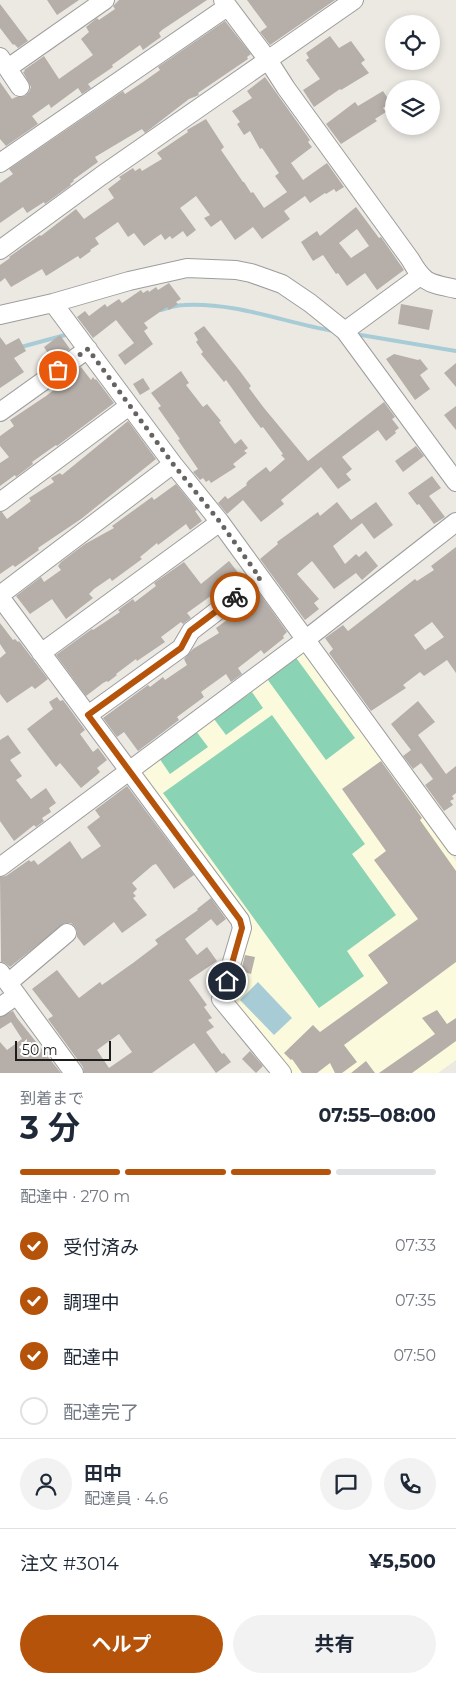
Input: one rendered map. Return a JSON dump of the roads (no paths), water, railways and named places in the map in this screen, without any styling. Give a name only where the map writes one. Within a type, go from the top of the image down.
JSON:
[{"type":"street","points":[[20,87],[4,63],[105,0]]},
{"type":"street","points":[[0,250],[101,176],[321,21],[354,0]]},
{"type":"street","points":[[0,163],[225,3],[268,60],[286,88],[410,259],[420,276],[435,285],[456,289]]},
{"type":"street","points":[[0,315],[53,303],[129,281],[187,268],[236,270],[282,284],[310,303],[350,338],[456,482]]},
{"type":"street","points":[[350,338],[420,276]]},
{"type":"street","points":[[53,303],[173,464],[220,522],[456,846]]},
{"type":"street","points":[[0,412],[88,349]]},
{"type":"street","points":[[0,502],[129,406]]},
{"type":"street","points":[[173,464],[0,596],[41,654],[240,920],[242,928],[221,999],[282,1073]]},
{"type":"street","points":[[41,654],[220,522]]},
{"type":"street","points":[[0,867],[305,640],[456,522]]},
{"type":"street","points":[[88,715],[181,648],[190,631],[260,578]]},
{"type":"street","points":[[0,1007],[8,983],[67,933]]},
{"type":"street","points":[[8,983],[74,1073]]},
{"type":"water","points":[[258,982],[292,1018],[274,1035],[240,1000]]},
{"type":"waterway","points":[[161,310],[181,305],[222,307],[333,331]]},
{"type":"waterway","points":[[21,347],[69,334]]},
{"type":"waterway","points":[[355,334],[456,351]]}]
